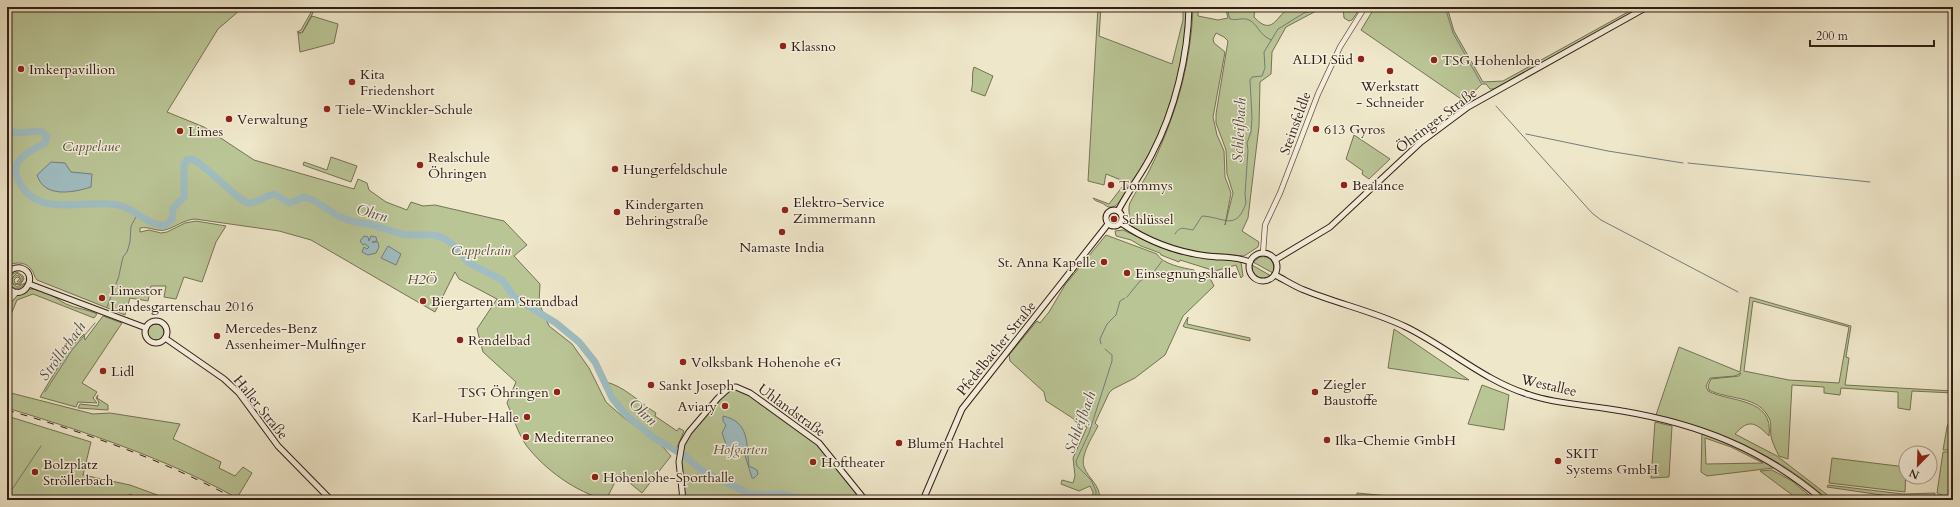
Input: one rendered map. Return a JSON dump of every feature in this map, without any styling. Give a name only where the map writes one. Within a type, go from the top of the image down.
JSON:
[{"type":"main road","points":[[1118,211],[1137,181],[1152,153],[1168,115],[1180,76],[1189,7]]},
{"type":"main road","name":"Öhringer Straße","points":[[1275,260],[1330,227],[1421,142],[1468,107],[1646,7]]},
{"type":"main road","points":[[1112,210],[1118,211],[1122,216],[1121,223],[1113,227],[1108,224],[1105,218],[1107,213],[1112,210]]},
{"type":"main road","points":[[1121,223],[1141,236],[1172,249],[1189,254],[1232,257],[1250,262]]},
{"type":"main road","name":"Pfedelbacher Straße","points":[[923,500],[965,406],[1108,224]]},
{"type":"main road","points":[[1262,253],[1268,254],[1275,260],[1277,266],[1275,275],[1265,282],[1255,279],[1250,272],[1250,262],[1255,256],[1262,253]]},
{"type":"main road","points":[[7,274],[13,268],[21,268],[27,272],[29,284],[25,290],[17,292],[8,288]]},
{"type":"main road","name":"Westallee","points":[[1275,275],[1304,290],[1380,315],[1407,328],[1482,375],[1506,387],[1531,396],[1550,400],[1655,417],[1700,429],[1721,437],[1753,452],[1785,471],[1823,500]]},
{"type":"main road","points":[[29,284],[146,328]]},
{"type":"main road","points":[[161,322],[166,329],[165,338],[161,342],[152,342],[146,335],[146,328],[150,323],[161,322]]},
{"type":"main road","name":"Haller Straße","points":[[165,338],[224,379],[239,393],[278,446],[331,500]]},
{"type":"main road","name":"Uhlandstraße","points":[[683,500],[679,457],[681,447],[689,432],[703,414],[729,388],[736,387],[750,393],[811,437],[826,450],[865,500]]},
{"type":"street","name":"Steinsfeldle","points":[[1262,253],[1265,225],[1280,193],[1318,94],[1340,47],[1365,7]]},
{"type":"street","points":[[8,288],[8,302]]},
{"type":"street","points":[[8,302],[17,292]]},
{"type":"green space","points":[[7,7],[234,7],[240,10],[218,29],[167,112],[204,127],[254,160],[354,189],[358,179],[367,183],[369,190],[386,202],[407,210],[411,202],[423,206],[435,205],[504,221],[527,245],[514,256],[540,284],[539,303],[549,326],[572,344],[589,368],[606,402],[623,417],[662,446],[671,456],[642,493],[619,474],[606,500],[584,492],[573,486],[542,463],[523,440],[507,403],[516,382],[483,352],[477,329],[497,299],[459,279],[455,272],[435,312],[311,240],[279,231],[195,219],[165,230],[140,228],[140,232],[149,230],[161,233],[167,232],[185,223],[196,221],[226,226],[216,242],[202,282],[184,277],[176,299],[164,297],[166,286],[151,286],[148,301],[130,298],[125,315],[37,280],[29,266],[23,263],[16,263],[7,266]]},
{"type":"green space","points":[[314,7],[316,7],[302,33],[312,16],[338,24],[334,43],[300,52],[298,33],[301,33],[297,32],[301,30]]},
{"type":"green space","points":[[1098,7],[1101,7],[1099,36],[1172,64],[1183,20],[1183,7],[1187,7],[1186,32],[1177,81],[1161,129],[1151,152],[1139,173],[1119,202],[1111,207],[1108,207],[1093,198],[1109,204],[1126,182],[1106,174],[1104,185],[1088,181]]},
{"type":"green space","points":[[1193,7],[1198,7],[1198,16],[1218,20],[1228,18],[1226,10],[1229,7],[1255,7],[1254,17],[1261,23],[1267,25],[1276,21],[1288,9],[1294,7],[1336,7],[1318,10],[1286,27],[1272,52],[1271,74],[1260,82],[1259,126],[1248,218],[1242,231],[1259,242],[1258,247],[1244,256],[1194,252],[1177,248],[1150,238],[1128,224],[1130,204],[1134,194],[1147,175],[1157,155],[1173,114],[1185,73],[1192,29]],"holes":[[[1216,33],[1228,41],[1216,114],[1216,123],[1226,150],[1227,174],[1233,193],[1225,225],[1231,193],[1225,177],[1224,151],[1217,135],[1213,117],[1225,52],[1214,43],[1213,39]]]},
{"type":"green space","points":[[1343,7],[1361,7],[1352,20],[1349,21],[1344,18]]},
{"type":"green space","name":"TSG Hohenlohe","points":[[1375,7],[1447,7],[1454,31],[1483,82],[1503,81],[1637,7],[1642,7],[1494,89],[1490,89],[1486,84],[1482,84],[1464,101],[1361,30]]},
{"type":"green space","points":[[974,67],[993,76],[985,96],[971,91]]},
{"type":"green space","points":[[1354,135],[1390,159],[1369,179],[1362,174],[1363,171],[1346,159]]},
{"type":"green space","points":[[331,157],[357,166],[351,182],[303,165],[304,162],[327,170]]},
{"type":"green space","points":[[1112,213],[1116,213],[1120,219],[1116,225],[1112,225],[1108,221],[1108,217]]},
{"type":"green space","points":[[1123,230],[1156,245],[1181,254],[1196,257],[1229,259],[1241,262],[1243,276],[1241,278],[1236,265],[1215,271],[1180,260],[1179,262],[1141,246],[1131,240],[1116,236],[1115,231]]},
{"type":"green space","points":[[1106,235],[1157,254],[1168,263],[1194,270],[1197,275],[1202,273],[1211,280],[1214,286],[1183,316],[1165,355],[1135,378],[1113,389],[1109,393],[1095,423],[1098,426],[1085,451],[1083,462],[1086,471],[1100,495],[1100,500],[1092,500],[1093,492],[1090,486],[1079,491],[1061,484],[1062,480],[1073,483],[1075,476],[1073,458],[1087,427],[1076,422],[1074,419],[1046,401],[1044,392],[1010,361],[1009,355],[1037,321],[1040,323],[1049,312],[1065,285]]},
{"type":"green space","points":[[1260,257],[1267,257],[1271,260],[1274,266],[1273,273],[1253,262]]},
{"type":"green space","points":[[1252,265],[1271,276],[1264,279],[1258,278],[1253,273]]},
{"type":"green space","points":[[17,272],[23,276],[24,279],[20,285],[13,284],[17,287],[25,283],[19,288],[12,287],[9,281],[11,275]],"holes":[[[17,273],[22,277],[22,281],[19,284],[15,283],[14,280],[17,277],[20,278],[17,282],[20,282],[21,279],[19,276],[17,275],[12,279]]]},
{"type":"green space","points":[[29,289],[40,290],[70,306],[97,314],[94,318],[33,294],[17,300],[7,324],[9,304],[11,300],[17,294]]},
{"type":"green space","points":[[1750,297],[1851,326],[1846,357],[1849,358],[1845,385],[1953,391],[1953,393],[1912,391],[1910,410],[1898,408],[1898,392],[1841,388],[1840,395],[1824,393],[1824,387],[1792,385],[1788,459],[1779,456],[1772,438],[1770,420],[1758,405],[1709,390],[1708,386],[1711,379],[1739,376],[1741,373],[1735,376],[1710,378],[1706,386],[1708,391],[1717,395],[1749,403],[1765,414],[1769,423],[1769,436],[1756,425],[1752,424],[1744,426],[1735,434],[1777,456],[1834,500],[1828,500],[1790,470],[1748,447],[1703,428],[1656,415],[1679,347],[1740,372]],"holes":[[[1753,301],[1849,327],[1839,383],[1789,380],[1744,371]]]},
{"type":"green space","points":[[103,316],[122,323],[82,383],[97,392],[93,398],[97,403],[78,402],[76,407],[40,397],[69,349],[84,334],[85,340]]},
{"type":"green space","points":[[1188,317],[1187,324],[1250,338],[1250,341],[1184,327],[1183,326]]},
{"type":"green space","points":[[156,324],[163,329],[164,332],[159,339],[156,340],[149,335],[148,332],[153,325]]},
{"type":"green space","points":[[1394,329],[1469,380],[1388,368]]},
{"type":"green space","points":[[606,382],[626,391],[656,413],[655,416],[677,431],[679,428],[684,431],[676,450],[635,421],[619,404]]},
{"type":"green space","points":[[1482,385],[1509,395],[1504,430],[1468,424]]},
{"type":"green space","name":"Hofgarten","points":[[729,388],[740,388],[811,437],[864,500],[683,500],[679,449],[688,429]]},
{"type":"green space","points":[[7,392],[93,414],[110,413],[180,424],[173,439],[221,462],[219,468],[235,476],[243,467],[252,473],[237,498],[182,470],[125,447],[96,436],[7,408]]},
{"type":"green space","points":[[98,395],[97,398],[108,405],[108,410],[78,408],[80,404],[98,406],[99,402],[96,398]]},
{"type":"green space","points":[[1953,411],[1953,431],[1950,441],[1953,450],[1943,450],[1947,427]]},
{"type":"green space","points":[[7,416],[91,442],[83,475],[130,485],[171,500],[144,500],[130,494],[122,500],[90,500],[71,495],[68,500],[7,500]]},
{"type":"green space","points":[[1655,422],[1672,426],[1669,477],[1651,478]]},
{"type":"green space","points":[[1702,432],[1720,439],[1775,466],[1773,468],[1707,476],[1701,472]],"holes":[[[1705,438],[1731,447],[1763,463],[1706,464]]]},
{"type":"green space","points":[[1943,452],[1953,452],[1953,500],[1937,493]]},
{"type":"green space","points":[[1832,458],[1898,466],[1898,485],[1905,485],[1905,492],[1829,483]]},
{"type":"green space","points":[[1772,470],[1792,481],[1815,500],[1799,500],[1760,471]]},
{"type":"green space","points":[[1828,485],[1903,494],[1935,493],[1934,500],[1929,500],[1929,496],[1902,498],[1827,487]]},
{"type":"green space","points":[[1357,493],[1389,496],[1389,499],[1376,498],[1375,500],[1356,500]]},
{"type":"water","points":[[51,162],[65,163],[71,172],[92,174],[91,187],[76,191],[60,192],[46,187],[37,175]]},
{"type":"water","points":[[364,236],[368,237],[369,241],[371,236],[376,237],[377,241],[372,242],[378,242],[379,247],[376,253],[368,255],[362,252],[364,247],[367,249],[369,247],[365,244],[363,245],[360,241]]},
{"type":"water","points":[[388,246],[401,254],[396,265],[381,258]]},
{"type":"water","points":[[723,416],[732,419],[742,428],[747,442],[749,466],[757,470],[758,474],[754,478],[752,478],[744,452],[740,450],[728,450],[722,433],[726,425],[723,421]]},
{"type":"waterway","name":"Schleifbach","points":[[1231,7],[1228,13],[1230,19],[1249,20],[1255,24],[1263,35],[1271,40]]},
{"type":"waterway","name":"Schleifbach","points":[[1175,234],[1179,229],[1185,228],[1193,230],[1202,216],[1228,221],[1238,217],[1242,212],[1246,203],[1247,143],[1251,132],[1252,118],[1250,80],[1252,77],[1262,76],[1265,68],[1264,52],[1278,29],[1304,13],[1326,7]]},
{"type":"waterway","points":[[1445,7],[1453,33],[1481,83]]},
{"type":"waterway","points":[[1496,106],[1592,213],[1601,220],[1738,292]]},
{"type":"waterway","name":"Ohrn","points":[[7,129],[15,133],[41,131],[47,137],[45,143],[29,152],[20,160],[16,170],[17,177],[25,191],[35,199],[47,203],[61,205],[118,205],[129,209],[150,222],[164,226],[172,220],[173,208],[184,197],[184,164],[187,160],[192,159],[245,202],[250,203],[274,194],[290,203],[304,197],[313,200],[338,216],[351,221],[372,225],[405,235],[435,235],[445,239],[455,246],[469,263],[502,280],[515,298],[556,323],[579,342],[595,362],[612,398],[625,414],[654,438],[685,456],[701,470],[752,495],[781,494],[809,500]]},
{"type":"waterway","points":[[1526,134],[1608,151],[1683,163]]},
{"type":"waterway","points":[[1688,163],[1870,182]]},
{"type":"waterway","name":"Ströllerbach","points":[[119,275],[123,257],[127,252],[130,242],[131,226],[137,215]]},
{"type":"waterway","name":"Schleifbach","points":[[1127,297],[1140,281],[1153,273],[1162,261]]},
{"type":"waterway","name":"Ströllerbach","points":[[107,307],[119,276]]},
{"type":"waterway","name":"Schleifbach","points":[[1101,344],[1100,339],[1107,324],[1116,315],[1120,301],[1125,298]]},
{"type":"waterway","name":"Ströllerbach","points":[[45,392],[72,350],[95,323]]},
{"type":"waterway","name":"Schleifbach","points":[[1096,500],[1096,491],[1091,480],[1077,466],[1076,461],[1089,433],[1112,361],[1112,355],[1105,349]]},
{"type":"waterway","name":"Ströllerbach","points":[[9,494],[41,446]]},
{"type":"railway","points":[[7,410],[66,428],[153,460],[181,472],[237,500]]},
{"type":"place","name":"Klassno","points":[[783,46]]},
{"type":"place","name":"ALDI Süd","points":[[1361,59]]},
{"type":"place","name":"TSG Hohenlohe","points":[[1434,60]]},
{"type":"place","name":"Imkerpavillion","points":[[21,69]]},
{"type":"place","name":"Werkstatt - Schneider","points":[[1390,71]]},
{"type":"place","name":"Kita Friedenshort","points":[[352,82]]},
{"type":"place","name":"Tiele-Winckler-Schule","points":[[327,109]]},
{"type":"place","name":"Verwaltung","points":[[229,119]]},
{"type":"place","name":"613 Gyros","points":[[1316,129]]},
{"type":"place","name":"Limes","points":[[180,131]]},
{"type":"place","name":"Realschule Öhringen","points":[[420,165]]},
{"type":"place","name":"Hungerfeldschule","points":[[615,169]]},
{"type":"place","name":"Tommys","points":[[1111,185]]},
{"type":"place","name":"Bealance","points":[[1344,185]]},
{"type":"place","name":"Elektro-Service Zimmermann","points":[[785,210]]},
{"type":"place","name":"Kindergarten Behringstraße","points":[[617,212]]},
{"type":"place","name":"Schlüssel","points":[[1114,219]]},
{"type":"place","name":"Namaste India","points":[[782,232]]},
{"type":"place","name":"St. Anna Kapelle","points":[[1104,262]]},
{"type":"place","name":"Einsegnungshalle","points":[[1127,273]]},
{"type":"place","name":"Limestor Landesgartenschau 2016","points":[[102,298]]},
{"type":"place","name":"Biergarten am Strandbad","points":[[423,301]]},
{"type":"place","name":"Mercedes-Benz Assenheimer-Mulfinger","points":[[217,336]]},
{"type":"place","name":"Rendelbad","points":[[460,340]]},
{"type":"place","name":"Volksbank Hohenohe eG","points":[[683,362]]},
{"type":"place","name":"Lidl","points":[[103,371]]},
{"type":"place","name":"Sankt Joseph","points":[[651,385]]},
{"type":"place","name":"TSG Öhringen","points":[[557,392]]},
{"type":"place","name":"Ziegler Baustoffe","points":[[1315,392]]},
{"type":"place","name":"Aviary","points":[[725,406]]},
{"type":"place","name":"Karl-Huber-Halle","points":[[527,417]]},
{"type":"place","name":"Mediterraneo","points":[[526,437]]},
{"type":"place","name":"Ilka-Chemie GmbH","points":[[1327,440]]},
{"type":"place","name":"Blumen Hachtel","points":[[899,443]]},
{"type":"place","name":"SKIT Systems GmbH","points":[[1558,461]]},
{"type":"place","name":"Hoftheater","points":[[813,462]]},
{"type":"place","name":"Bolzplatz Ströllerbach","points":[[35,472]]},
{"type":"place","name":"Hohenlohe-Sporthalle","points":[[595,477]]},
{"type":"park label","name":"Cappelaue","points":[[91,146]]},
{"type":"park label","name":"Cappelrain","points":[[481,250]]},
{"type":"park label","name":"H2Ö","points":[[422,279]]}]
